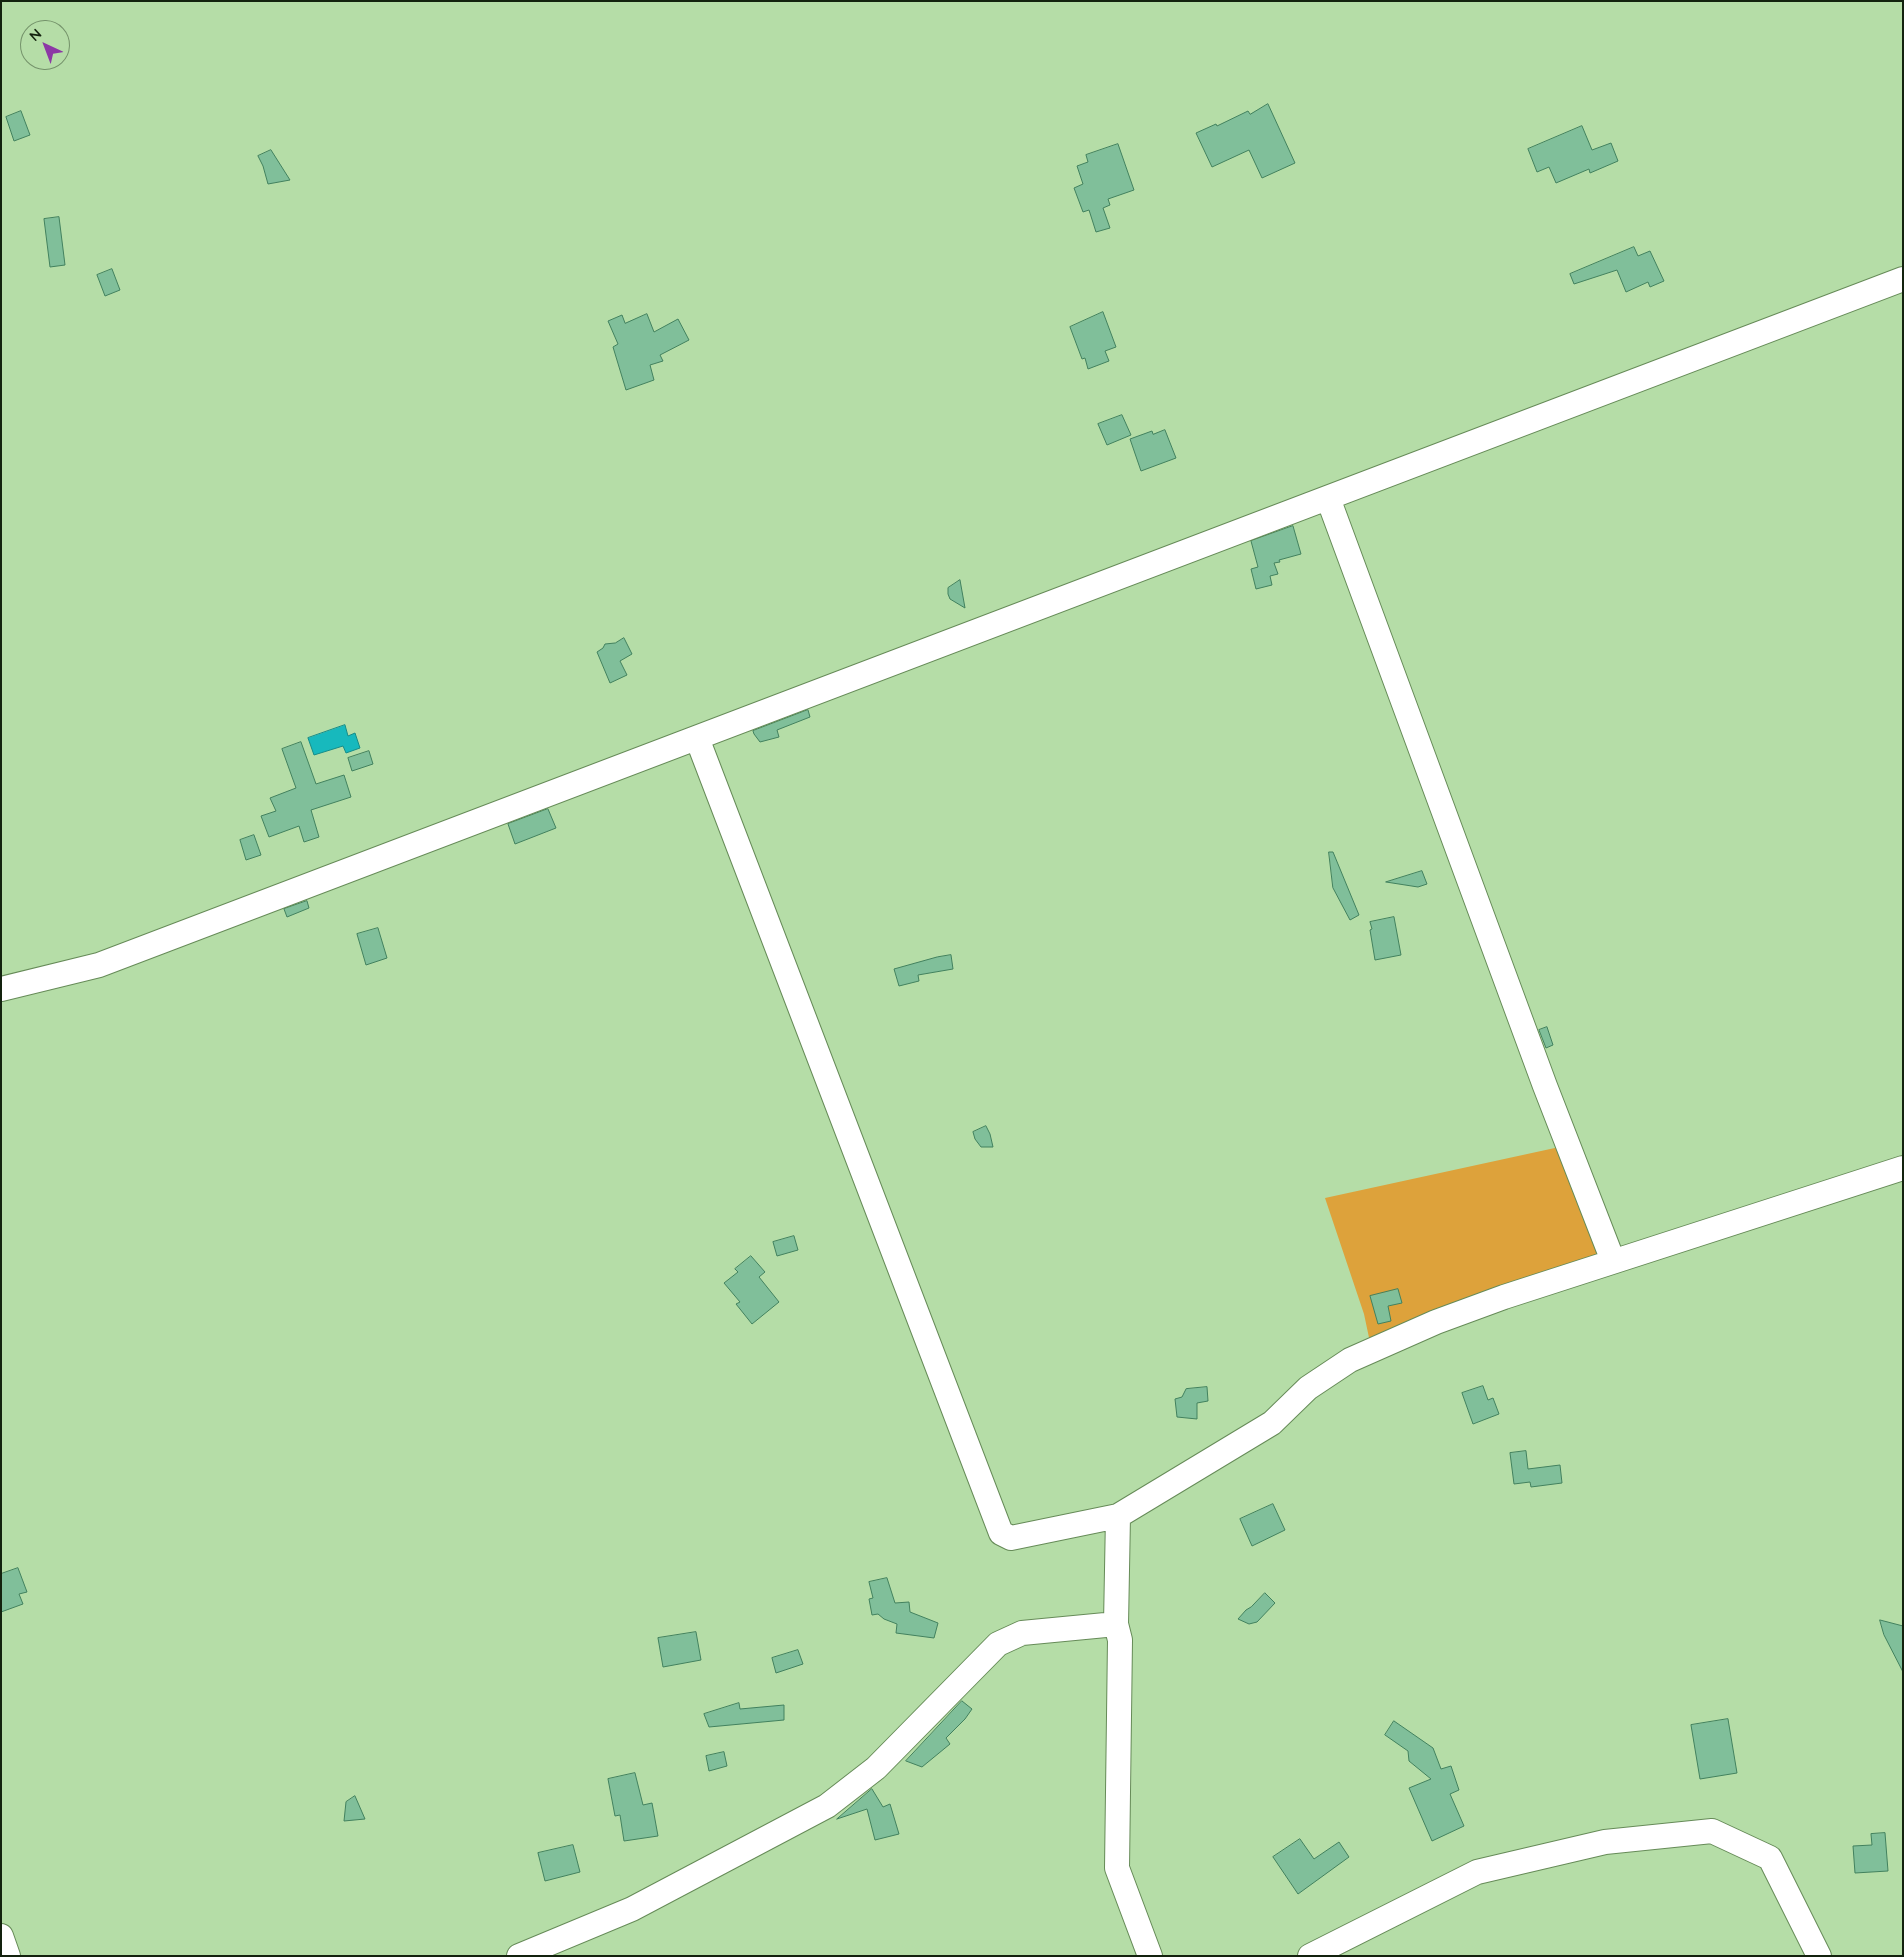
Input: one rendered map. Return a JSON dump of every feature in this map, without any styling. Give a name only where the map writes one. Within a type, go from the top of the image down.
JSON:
[{"type":"street","points":[[1,989],[99,965],[1903,279]]},
{"type":"street","points":[[1328,498],[1542,1077],[1613,1261]]},
{"type":"street","points":[[697,738],[1001,1533],[1011,1538],[1118,1516],[1272,1423],[1308,1388],[1350,1360],[1436,1322],[1613,1261],[1903,1168]]},
{"type":"street","points":[[1118,1516],[1116,1624],[1120,1640],[1117,1868],[1150,1956]]},
{"type":"street","points":[[519,1956],[632,1909],[827,1806],[876,1768],[998,1644],[1022,1632],[1116,1624]]},
{"type":"street","points":[[1310,1956],[1477,1872],[1605,1842],[1712,1831],[1770,1858],[1819,1956]]},
{"type":"street","points":[[1,1936],[8,1956]]},
{"type":"shaded area","points":[[1564,1146],[1601,1257],[1371,1347],[1364,1314],[1325,1198]]},
{"type":"water","points":[[345,725],[348,736],[355,733],[360,748],[346,753],[343,746],[314,755],[308,738]]},
{"type":"building","points":[[1268,104],[1295,163],[1262,178],[1249,150],[1212,167],[1196,133],[1216,124],[1217,126],[1248,111],[1250,114]]},
{"type":"building","points":[[21,111],[30,135],[14,141],[6,117]]},
{"type":"building","points":[[1582,126],[1592,150],[1611,143],[1618,161],[1590,173],[1589,169],[1556,183],[1549,167],[1537,172],[1528,149]]},
{"type":"building","points":[[1118,144],[1134,190],[1108,199],[1110,205],[1103,208],[1110,228],[1096,232],[1089,210],[1083,212],[1074,188],[1083,184],[1077,166],[1088,162],[1086,155]]},
{"type":"building","points":[[271,150],[290,180],[268,184],[258,156]]},
{"type":"building","points":[[59,217],[65,265],[50,267],[44,219]]},
{"type":"building","points":[[1634,247],[1638,256],[1650,251],[1664,281],[1650,287],[1648,282],[1626,292],[1617,270],[1574,284],[1570,274]]},
{"type":"building","points":[[112,269],[120,290],[105,296],[97,275]]},
{"type":"building","points":[[1103,312],[1116,347],[1105,351],[1109,361],[1088,369],[1085,358],[1082,359],[1070,327]]},
{"type":"building","points":[[647,314],[654,332],[678,319],[689,340],[660,355],[663,361],[650,365],[654,380],[626,390],[613,347],[618,344],[608,321],[622,315],[625,323]]},
{"type":"building","points":[[1122,415],[1131,435],[1107,445],[1098,424]]},
{"type":"building","points":[[1165,430],[1176,458],[1141,471],[1130,439],[1152,431],[1153,434]]},
{"type":"building","points":[[1293,526],[1301,554],[1274,563],[1278,574],[1270,576],[1272,585],[1256,589],[1251,569],[1258,567],[1251,541]]},
{"type":"building","points":[[960,580],[965,608],[950,599],[948,594],[948,588]]},
{"type":"building","points":[[624,638],[632,654],[620,661],[627,675],[610,683],[597,652],[605,644],[615,643]]},
{"type":"building","points":[[808,710],[810,717],[777,730],[779,737],[760,742],[754,734],[753,731]]},
{"type":"building","points":[[301,742],[316,784],[344,775],[351,797],[311,810],[319,837],[304,842],[299,826],[269,837],[261,816],[276,811],[270,798],[296,788],[282,749]]},
{"type":"building","points":[[369,751],[373,764],[352,771],[348,758]]},
{"type":"building","points":[[548,809],[556,828],[515,844],[508,824]]},
{"type":"building","points":[[254,835],[261,855],[246,860],[240,840]]},
{"type":"building","points":[[1329,852],[1333,852],[1359,915],[1350,920],[1333,888]]},
{"type":"building","points":[[1422,871],[1427,884],[1418,887],[1386,882]]},
{"type":"building","points":[[307,901],[309,908],[287,917],[284,909]]},
{"type":"building","points":[[1394,917],[1401,955],[1375,960],[1370,922]]},
{"type":"building","points":[[378,928],[387,958],[366,965],[357,934]]},
{"type":"building","points":[[951,955],[953,969],[918,975],[919,981],[899,986],[894,969]]},
{"type":"building","points":[[1547,1027],[1553,1045],[1546,1048],[1539,1030]]},
{"type":"building","points":[[986,1126],[993,1147],[981,1147],[975,1139],[973,1132]]},
{"type":"building","points":[[794,1236],[798,1250],[777,1256],[773,1242]]},
{"type":"building","points":[[751,1256],[765,1272],[759,1277],[779,1302],[752,1324],[736,1304],[740,1302],[724,1283],[738,1272],[735,1269]]},
{"type":"building","points":[[1398,1289],[1402,1303],[1388,1306],[1391,1321],[1378,1324],[1370,1296]]},
{"type":"building","points":[[1483,1386],[1488,1400],[1493,1398],[1499,1414],[1473,1424],[1462,1393]]},
{"type":"building","points":[[1207,1387],[1208,1401],[1197,1403],[1197,1419],[1177,1417],[1175,1399],[1182,1397],[1186,1389]]},
{"type":"building","points":[[1526,1451],[1528,1469],[1560,1465],[1562,1483],[1531,1487],[1530,1482],[1514,1484],[1510,1453]]},
{"type":"building","points":[[1273,1504],[1285,1530],[1252,1546],[1240,1519]]},
{"type":"building","points":[[18,1568],[27,1592],[19,1594],[23,1604],[1,1612],[1,1574]]},
{"type":"building","points":[[887,1578],[895,1603],[909,1602],[910,1612],[938,1623],[934,1638],[896,1633],[897,1624],[884,1619],[878,1614],[872,1615],[869,1599],[873,1598],[869,1582]]},
{"type":"building","points":[[1265,1593],[1275,1603],[1257,1622],[1249,1624],[1238,1619],[1246,1610]]},
{"type":"building","points":[[1880,1620],[1903,1626],[1903,1672],[1884,1635]]},
{"type":"building","points":[[696,1632],[701,1660],[663,1667],[658,1638]]},
{"type":"building","points":[[798,1650],[803,1664],[776,1673],[772,1658]]},
{"type":"building","points":[[962,1701],[972,1709],[946,1738],[950,1744],[922,1767],[906,1761]]},
{"type":"building","points":[[739,1703],[740,1709],[784,1705],[784,1720],[709,1727],[704,1714]]},
{"type":"building","points":[[1728,1719],[1737,1773],[1700,1779],[1691,1725]]},
{"type":"building","points":[[1394,1721],[1433,1748],[1441,1769],[1451,1766],[1459,1790],[1450,1794],[1464,1826],[1432,1841],[1409,1788],[1431,1779],[1409,1761],[1408,1751],[1385,1735]]},
{"type":"building","points":[[724,1752],[727,1766],[709,1771],[706,1756]]},
{"type":"building","points":[[635,1773],[643,1805],[652,1803],[658,1836],[624,1841],[620,1815],[615,1816],[608,1779]]},
{"type":"building","points":[[872,1789],[883,1807],[890,1804],[899,1834],[875,1840],[867,1809],[837,1819]]},
{"type":"building","points":[[355,1796],[365,1819],[344,1821],[346,1802]]},
{"type":"building","points":[[1885,1833],[1888,1871],[1855,1873],[1853,1846],[1872,1845],[1871,1834]]},
{"type":"building","points":[[1300,1839],[1314,1859],[1339,1842],[1349,1857],[1298,1894],[1273,1857]]},
{"type":"building","points":[[573,1845],[580,1872],[545,1881],[538,1853]]}]
